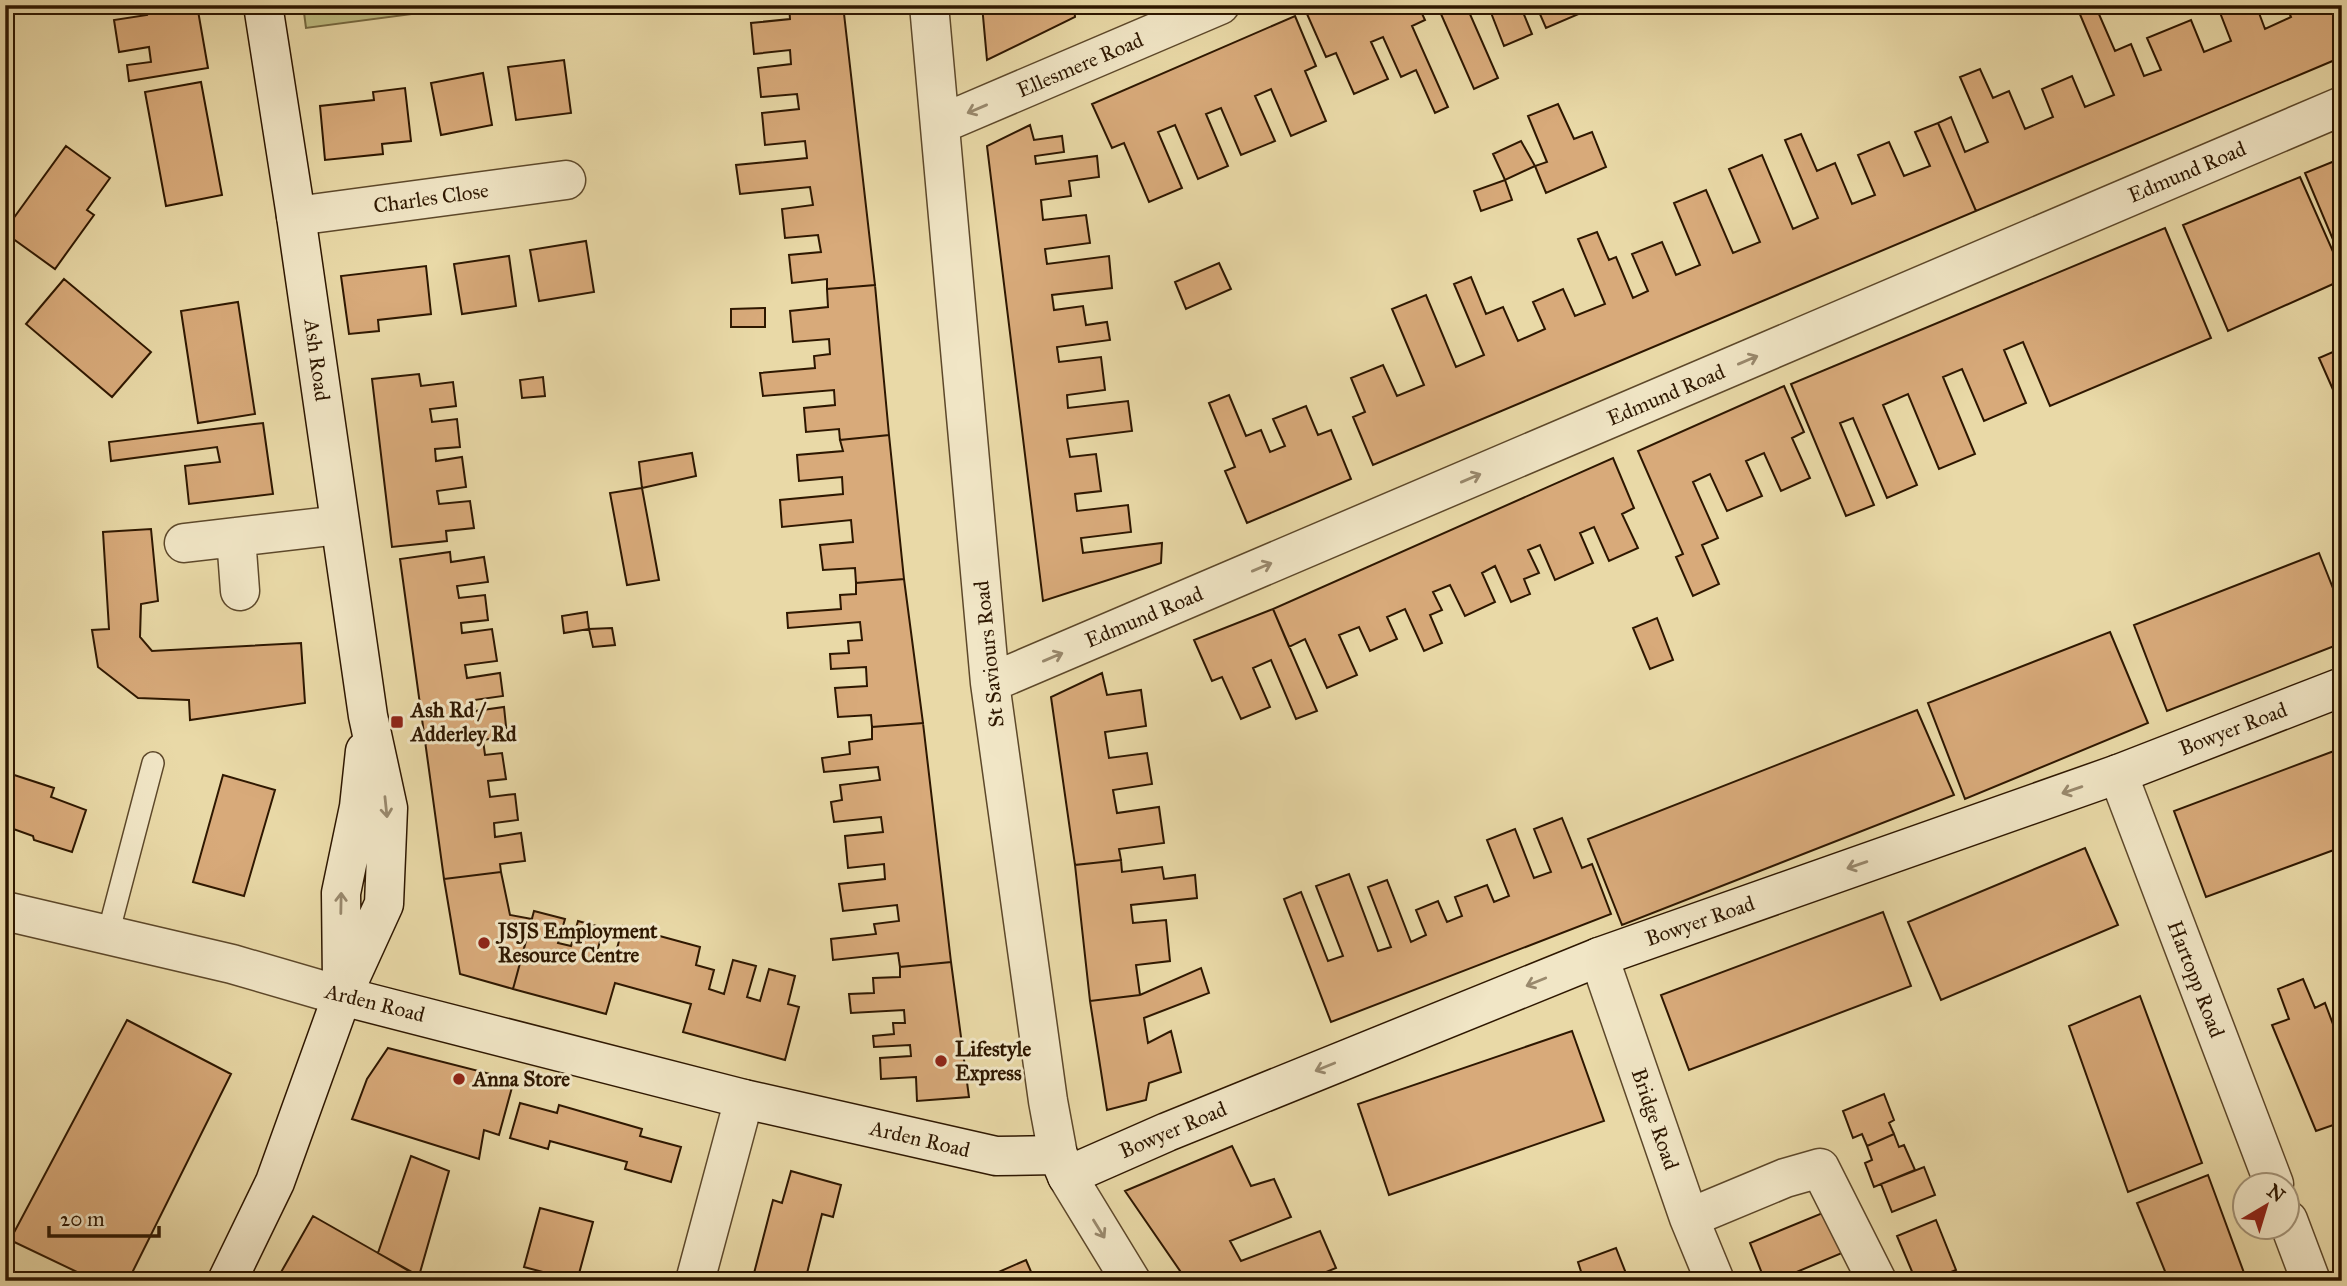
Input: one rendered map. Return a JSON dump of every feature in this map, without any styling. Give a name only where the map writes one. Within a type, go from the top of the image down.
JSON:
[{"type":"street","name":"Ash Road","points":[[263,5],[368,716],[359,807],[341,893],[342,996]]},
{"type":"street","name":"St Saviours Road","points":[[929,5],[990,683],[1048,1101],[1062,1166],[1131,1281]]},
{"type":"street","name":"Ellesmere Road","points":[[941,124],[1220,5]]},
{"type":"street","name":"Edmund Road","points":[[990,683],[2342,106]]},
{"type":"street","name":"Charles Close","points":[[296,216],[566,180]]},
{"type":"street","points":[[184,543],[340,525]]},
{"type":"street","points":[[236,537],[240,591]]},
{"type":"street","name":"Bowyer Road","points":[[1062,1166],[1167,1132],[1599,957],[2118,774],[2342,687]]},
{"type":"street","name":"Hartopp Road","points":[[2118,774],[2268,1170]]},
{"type":"street","name":"Arden Road","points":[[5,911],[232,964],[342,996],[744,1099],[996,1156],[1062,1166]]},
{"type":"street","name":"Bridge Road","points":[[1599,957],[1689,1218],[1715,1281]]},
{"type":"street","points":[[227,1281],[275,1182],[342,996]]},
{"type":"street","points":[[695,1281],[744,1099]]},
{"type":"street","points":[[1689,1218],[1785,1178],[1820,1168],[1877,1281]]},
{"type":"street","points":[[2295,1240],[2311,1281]]},
{"type":"lane","points":[[108,934],[153,763]]},
{"type":"shaded area","points":[[303,5],[480,5],[306,28]]},
{"type":"building","points":[[145,5],[197,5],[208,68],[129,81],[127,65],[151,62],[149,47],[119,52],[114,20],[147,15]]},
{"type":"building","points":[[789,5],[843,5],[875,285],[827,289],[827,279],[792,283],[789,255],[821,252],[818,235],[785,238],[782,209],[813,205],[810,187],[740,194],[736,165],[807,158],[805,141],[765,145],[762,113],[799,109],[797,94],[761,97],[758,68],[791,64],[790,50],[754,54],[751,23],[790,19]]},
{"type":"building","points":[[982,5],[1074,5],[1075,17],[987,60]]},
{"type":"building","points":[[1327,5],[1418,5],[1425,20],[1412,26],[1448,107],[1435,113],[1416,70],[1401,77],[1383,37],[1371,42],[1388,79],[1354,94],[1336,53],[1326,57],[1307,14]]},
{"type":"building","points":[[1437,5],[1466,5],[1498,78],[1474,89]]},
{"type":"building","points":[[1488,5],[1520,5],[1532,34],[1504,46]]},
{"type":"building","points":[[1536,5],[1578,5],[1581,13],[1546,28]]},
{"type":"building","points":[[2076,5],[2095,5],[2115,51],[2131,44],[2144,76],[2161,70],[2147,38],[2191,20],[2204,52],[2231,41],[2219,10],[2230,5],[2256,5],[2265,29],[2291,17],[2286,5],[2342,5],[2342,57],[1976,211],[1938,123],[1951,117],[1965,152],[1988,142],[1960,77],[1980,69],[1993,98],[2009,91],[2025,129],[2053,117],[2042,89],[2072,76],[2085,107],[2114,95]]},
{"type":"building","points":[[1295,16],[1316,66],[1305,71],[1326,121],[1291,136],[1271,89],[1255,96],[1275,141],[1241,155],[1221,108],[1206,114],[1228,166],[1198,179],[1175,125],[1158,132],[1182,188],[1149,202],[1124,143],[1112,148],[1092,104]]},
{"type":"building","points":[[564,60],[571,113],[516,120],[508,67]]},
{"type":"building","points":[[483,73],[492,125],[441,135],[431,83]]},
{"type":"building","points":[[201,82],[222,195],[166,206],[145,92]]},
{"type":"building","points":[[405,88],[411,141],[382,144],[383,154],[325,160],[320,106],[374,100],[373,92]]},
{"type":"building","points":[[1558,104],[1574,139],[1592,132],[1606,167],[1546,193],[1535,166],[1547,162],[1528,116]]},
{"type":"building","points":[[1938,123],[1976,211],[1373,465],[1353,417],[1365,412],[1351,378],[1383,365],[1397,396],[1424,385],[1392,309],[1426,295],[1456,367],[1484,355],[1454,284],[1471,277],[1486,314],[1503,307],[1518,341],[1545,329],[1533,302],[1563,289],[1575,316],[1605,304],[1578,239],[1597,232],[1609,260],[1616,257],[1633,298],[1648,291],[1632,254],[1662,242],[1676,275],[1700,265],[1674,203],[1706,190],[1733,253],[1760,242],[1729,169],[1762,155],[1793,229],[1818,218],[1785,140],[1801,134],[1817,171],[1835,163],[1852,204],[1875,195],[1858,155],[1889,142],[1904,176],[1930,166],[1915,132]]},
{"type":"building","points":[[1030,125],[1034,140],[1062,136],[1064,152],[1035,156],[1036,164],[1097,156],[1099,177],[1069,181],[1071,196],[1041,200],[1043,220],[1086,215],[1090,243],[1045,249],[1047,264],[1109,256],[1112,288],[1052,295],[1054,310],[1083,306],[1086,325],[1107,322],[1110,340],[1057,347],[1059,362],[1101,357],[1105,390],[1067,395],[1068,408],[1128,401],[1132,431],[1067,439],[1070,457],[1096,454],[1101,491],[1075,494],[1077,511],[1128,505],[1131,532],[1081,538],[1083,553],[1162,543],[1161,563],[1043,601],[987,146]]},
{"type":"building","points":[[1521,141],[1535,166],[1505,180],[1493,154]]},
{"type":"building","points":[[66,146],[110,178],[87,210],[94,215],[55,269],[5,233],[5,230]]},
{"type":"building","points":[[2342,158],[2342,261],[2305,173]]},
{"type":"building","points":[[2300,177],[2342,272],[2342,280],[2228,331],[2183,225]]},
{"type":"building","points":[[1505,180],[1512,200],[1481,211],[1474,191]]},
{"type":"building","points":[[2165,228],[2211,338],[2050,406],[2023,342],[2004,350],[2026,403],[1984,421],[1962,369],[1943,377],[1975,454],[1939,469],[1908,394],[1883,405],[1917,485],[1887,498],[1853,418],[1840,423],[1874,505],[1846,516],[1791,384]]},
{"type":"building","points":[[586,241],[594,292],[539,301],[530,250]]},
{"type":"building","points":[[509,256],[516,306],[462,314],[454,264]]},
{"type":"building","points":[[1219,263],[1231,289],[1186,309],[1175,282]]},
{"type":"building","points":[[426,266],[431,314],[378,320],[379,331],[349,334],[341,276]]},
{"type":"building","points":[[64,279],[151,352],[112,397],[26,324]]},
{"type":"building","points":[[875,285],[889,435],[840,440],[839,429],[806,432],[804,408],[835,405],[834,390],[763,396],[760,373],[815,368],[814,356],[830,354],[829,339],[793,342],[790,311],[828,307],[827,289]]},
{"type":"building","points":[[238,302],[255,414],[198,423],[181,311]]},
{"type":"building","points":[[765,308],[765,327],[731,327],[731,309]]},
{"type":"building","points":[[2342,348],[2342,410],[2319,358]]},
{"type":"building","points":[[419,374],[421,386],[453,382],[456,406],[430,409],[432,422],[457,419],[460,447],[435,449],[436,461],[462,457],[466,487],[437,491],[439,504],[470,501],[474,528],[446,531],[447,541],[392,547],[372,379]]},
{"type":"building","points":[[543,377],[545,396],[522,398],[520,380]]},
{"type":"building","points":[[1784,386],[1804,432],[1792,438],[1810,478],[1781,491],[1764,453],[1746,461],[1762,496],[1727,511],[1710,474],[1693,482],[1718,538],[1702,545],[1719,584],[1693,596],[1676,557],[1683,554],[1638,451]]},
{"type":"building","points":[[1229,395],[1246,436],[1261,430],[1270,452],[1285,446],[1273,419],[1306,406],[1318,435],[1331,430],[1351,479],[1247,523],[1225,471],[1235,467],[1209,403]]},
{"type":"building","points":[[263,423],[273,494],[189,504],[185,466],[220,462],[217,447],[111,461],[109,442]]},
{"type":"building","points":[[889,435],[904,579],[856,583],[855,568],[823,570],[820,545],[853,542],[851,520],[782,527],[780,500],[843,494],[842,477],[799,481],[797,455],[843,451],[840,440]]},
{"type":"building","points":[[692,453],[696,476],[642,488],[639,462]]},
{"type":"building","points":[[1613,458],[1634,508],[1622,514],[1638,548],[1609,561],[1594,527],[1580,533],[1593,563],[1555,580],[1540,545],[1528,550],[1539,573],[1524,579],[1530,594],[1511,602],[1495,566],[1482,573],[1495,602],[1465,616],[1450,585],[1433,592],[1442,610],[1430,615],[1442,643],[1424,651],[1405,609],[1387,617],[1397,639],[1370,651],[1359,627],[1339,635],[1357,675],[1327,688],[1305,639],[1289,647],[1273,609]]},
{"type":"building","points":[[642,488],[659,580],[627,585],[610,493]]},
{"type":"building","points":[[151,529],[158,601],[141,604],[140,637],[152,651],[301,643],[305,703],[190,720],[189,700],[138,698],[98,667],[92,630],[109,629],[103,532]]},
{"type":"building","points":[[450,552],[451,562],[484,557],[488,582],[457,586],[459,598],[485,595],[488,620],[461,623],[462,633],[492,629],[497,661],[465,665],[467,678],[500,673],[503,696],[474,700],[475,711],[504,707],[507,736],[483,740],[485,755],[502,753],[506,779],[488,781],[490,797],[515,794],[518,820],[494,823],[495,837],[521,833],[525,861],[500,864],[501,872],[444,879],[400,559]]},
{"type":"building","points":[[2319,553],[2342,611],[2342,643],[2167,711],[2134,625]]},
{"type":"building","points":[[904,579],[923,723],[872,727],[871,715],[838,717],[835,688],[867,686],[866,667],[831,669],[830,654],[849,653],[848,641],[862,640],[860,622],[788,628],[787,613],[841,609],[840,595],[856,594],[856,583]]},
{"type":"building","points":[[1273,609],[1317,711],[1296,719],[1271,660],[1253,668],[1270,707],[1241,719],[1222,677],[1212,681],[1194,640]]},
{"type":"building","points":[[587,612],[589,629],[564,633],[562,616]]},
{"type":"building","points":[[1657,618],[1673,660],[1650,669],[1633,628]]},
{"type":"building","points":[[612,628],[615,645],[593,647],[589,629]]},
{"type":"building","points":[[2110,632],[2148,723],[1965,799],[1928,703]]},
{"type":"building","points":[[1102,673],[1107,695],[1141,690],[1146,726],[1105,732],[1109,758],[1147,753],[1152,784],[1113,790],[1117,813],[1159,807],[1164,843],[1119,849],[1121,860],[1075,865],[1051,697]]},
{"type":"building","points":[[1917,710],[1954,795],[1622,925],[1588,839]]},
{"type":"building","points":[[923,723],[951,962],[900,967],[898,953],[833,960],[831,939],[876,934],[874,924],[899,921],[897,905],[843,911],[839,884],[885,879],[884,864],[848,868],[845,836],[883,832],[881,817],[834,822],[831,802],[842,800],[840,785],[880,780],[878,767],[824,772],[822,758],[850,754],[849,742],[872,739],[872,727]]},
{"type":"building","points":[[2342,748],[2342,847],[2206,897],[2174,811]]},
{"type":"building","points":[[5,772],[54,788],[51,797],[86,810],[72,852],[34,840],[33,836],[5,826]]},
{"type":"building","points":[[223,775],[275,790],[244,896],[193,882]]},
{"type":"building","points":[[1562,818],[1582,868],[1592,864],[1611,914],[1331,1022],[1284,899],[1301,892],[1328,961],[1343,956],[1316,886],[1349,874],[1378,951],[1391,947],[1368,887],[1387,880],[1411,942],[1426,935],[1416,910],[1438,901],[1447,922],[1462,916],[1455,897],[1487,885],[1494,902],[1509,896],[1487,840],[1515,829],[1534,878],[1551,872],[1534,829]]},
{"type":"building","points":[[2085,848],[2118,925],[1941,1000],[1908,922]]},
{"type":"building","points":[[1121,860],[1122,872],[1162,867],[1164,879],[1195,875],[1197,898],[1131,905],[1133,923],[1166,920],[1170,961],[1136,965],[1140,995],[1090,1001],[1075,865]]},
{"type":"building","points":[[501,872],[510,915],[532,919],[513,989],[460,974],[444,879]]},
{"type":"building","points":[[534,911],[565,919],[558,943],[571,946],[578,921],[604,928],[596,955],[614,960],[623,926],[700,947],[696,965],[714,970],[709,989],[724,994],[733,960],[756,966],[747,997],[760,1001],[769,969],[795,976],[788,1004],[799,1007],[785,1060],[683,1032],[691,1004],[615,983],[606,1014],[513,989]]},
{"type":"building","points":[[1883,912],[1911,986],[1689,1070],[1661,995]]},
{"type":"building","points":[[951,962],[969,1097],[917,1101],[916,1077],[881,1079],[880,1058],[911,1056],[910,1045],[874,1047],[873,1036],[894,1034],[893,1023],[905,1023],[904,1010],[851,1013],[849,994],[874,993],[873,978],[900,977],[900,967]]},
{"type":"building","points":[[1201,968],[1209,993],[1144,1018],[1148,1043],[1171,1031],[1181,1072],[1149,1083],[1146,1100],[1107,1110],[1090,1001],[1140,995]]},
{"type":"building","points":[[2303,979],[2315,1008],[2325,1003],[2342,1048],[2342,1122],[2316,1131],[2272,1025],[2289,1019],[2278,989]]},
{"type":"building","points":[[2140,996],[2202,1163],[2128,1192],[2069,1026]]},
{"type":"building","points":[[127,1020],[231,1074],[128,1281],[96,1281],[10,1240]]},
{"type":"building","points":[[1572,1031],[1604,1121],[1389,1195],[1358,1104]]},
{"type":"building","points":[[388,1048],[514,1080],[499,1135],[484,1130],[479,1159],[352,1119],[367,1079]]},
{"type":"building","points":[[1884,1094],[1894,1120],[1889,1123],[1894,1134],[1867,1146],[1862,1134],[1853,1138],[1843,1111]]},
{"type":"building","points":[[520,1103],[557,1113],[559,1105],[642,1129],[640,1136],[681,1147],[671,1182],[625,1169],[627,1162],[550,1141],[548,1149],[510,1138]]},
{"type":"building","points":[[1894,1134],[1899,1147],[1904,1145],[1915,1170],[1874,1187],[1865,1163],[1872,1160],[1867,1146]]},
{"type":"building","points":[[1232,1146],[1251,1186],[1274,1179],[1291,1217],[1230,1241],[1241,1261],[1320,1231],[1336,1268],[1304,1281],[1187,1281],[1125,1191]]},
{"type":"building","points":[[411,1156],[449,1171],[419,1276],[378,1253]]},
{"type":"building","points":[[1924,1167],[1935,1195],[1892,1212],[1881,1184]]},
{"type":"building","points":[[791,1171],[841,1185],[833,1217],[822,1214],[805,1281],[752,1281],[773,1200],[782,1203]]},
{"type":"building","points":[[2208,1175],[2247,1281],[2169,1281],[2137,1203]]},
{"type":"building","points":[[540,1208],[593,1222],[577,1281],[524,1267]]},
{"type":"building","points":[[1825,1212],[1842,1253],[1775,1281],[1765,1281],[1750,1243]]},
{"type":"building","points":[[313,1216],[426,1281],[292,1281],[280,1274]]},
{"type":"building","points":[[1936,1220],[1956,1270],[1928,1281],[1916,1281],[1897,1236]]},
{"type":"building","points":[[1616,1248],[1629,1281],[1584,1281],[1578,1262]]},
{"type":"building","points":[[1026,1260],[1035,1281],[978,1281]]},
{"type":"place","name":"Ash Rd / Adderley Rd","points":[[397,722]]},
{"type":"place","name":"JSJS Employment Resource Centre","points":[[484,943]]},
{"type":"place","name":"Lifestyle Express","points":[[941,1061]]},
{"type":"place","name":"Anna Store","points":[[459,1079]]}]
